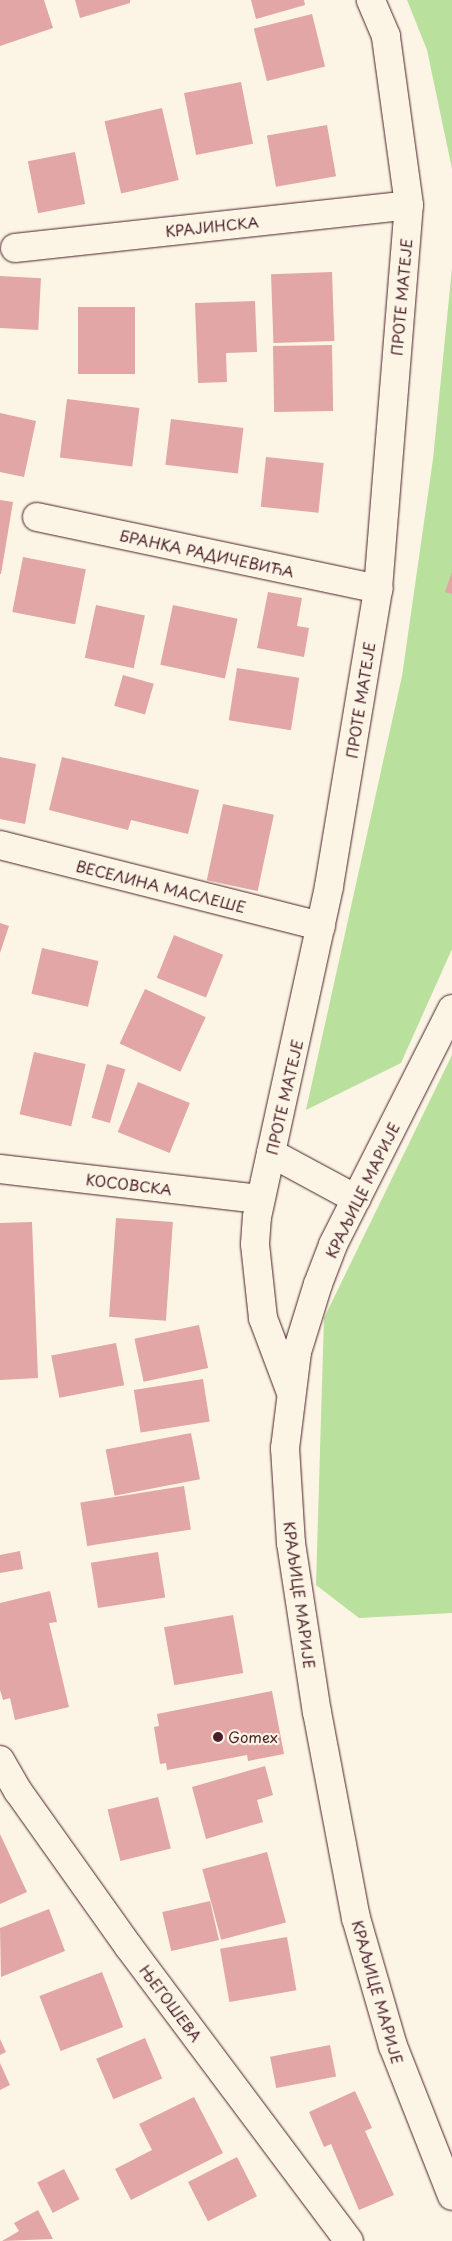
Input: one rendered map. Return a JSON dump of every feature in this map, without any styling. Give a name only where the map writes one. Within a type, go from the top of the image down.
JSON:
[{"type":"street","name":"ПРОТЕ МАТЕЈЕ","points":[[290,1390],[263,1318],[255,1244],[259,1199],[271,1153],[321,926],[378,589],[409,205],[386,36],[371,0]]},
{"type":"street","name":"КРАЈИНСКА","points":[[15,248],[409,205]]},
{"type":"street","name":"БРАНКА РАДИЧЕВИЋА","points":[[36,517],[378,589]]},
{"type":"street","name":"ВЕСЕЛИНА МАСЛЕШЕ","points":[[0,845],[321,926]]},
{"type":"street","name":"КРАЉИЦЕ МАРИЈЕ","points":[[452,1009],[333,1245],[306,1316],[290,1390],[285,1448],[291,1543],[319,1722],[354,1909],[393,2046],[452,2196]]},
{"type":"street","points":[[271,1153],[356,1199]]},
{"type":"street","name":"КОСОВСКА","points":[[0,1169],[259,1199]]},
{"type":"street","name":"ЊЕГОШЕВА","points":[[0,1760],[18,1791],[128,1948],[349,2241]]},
{"type":"green space","points":[[407,0],[452,0],[452,169],[427,50]]},
{"type":"green space","points":[[452,268],[452,949],[401,1063],[306,1110],[402,676],[433,459]]},
{"type":"green space","points":[[452,1055],[452,1613],[359,1618],[316,1585],[324,1318]]},
{"type":"building","points":[[0,0],[44,0],[53,28],[0,46]]},
{"type":"building","points":[[75,0],[130,0],[130,3],[80,18]]},
{"type":"building","points":[[251,0],[304,0],[305,5],[256,19]]},
{"type":"building","points":[[312,14],[325,66],[267,81],[254,29]]},
{"type":"building","points":[[241,82],[253,144],[196,155],[184,93]]},
{"type":"building","points":[[162,108],[179,180],[121,193],[105,121]]},
{"type":"building","points":[[327,125],[336,176],[276,187],[267,136]]},
{"type":"building","points":[[75,152],[85,204],[38,213],[28,161]]},
{"type":"building","points":[[332,272],[334,341],[273,343],[271,274]]},
{"type":"building","points":[[0,276],[41,278],[38,330],[0,328]]},
{"type":"building","points":[[255,301],[257,352],[226,353],[227,382],[198,383],[195,303]]},
{"type":"building","points":[[78,307],[135,307],[135,374],[78,374]]},
{"type":"building","points":[[332,345],[333,411],[274,412],[273,346]]},
{"type":"building","points":[[67,399],[139,408],[132,466],[60,458]]},
{"type":"building","points":[[0,413],[36,421],[24,477],[0,472]]},
{"type":"building","points":[[171,419],[243,428],[238,474],[165,465]]},
{"type":"building","points":[[266,457],[324,463],[318,513],[261,507]]},
{"type":"building","points":[[0,500],[13,502],[1,574],[0,574]]},
{"type":"building","points":[[23,557],[86,569],[75,624],[12,612]]},
{"type":"building","points":[[452,572],[452,594],[445,592]]},
{"type":"building","points":[[268,592],[302,598],[297,626],[309,628],[304,657],[257,648]]},
{"type":"building","points":[[96,605],[145,615],[134,668],[85,658]]},
{"type":"building","points":[[173,605],[238,619],[225,678],[160,665]]},
{"type":"building","points":[[237,668],[299,678],[291,730],[229,720]]},
{"type":"building","points":[[123,675],[154,684],[145,715],[114,706]]},
{"type":"building","points":[[0,757],[36,764],[25,824],[0,819]]},
{"type":"building","points":[[62,757],[199,790],[188,834],[131,820],[128,830],[49,810]]},
{"type":"building","points":[[223,804],[274,815],[258,891],[207,880]]},
{"type":"building","points":[[0,923],[9,926],[0,953]]},
{"type":"building","points":[[174,935],[223,955],[206,998],[157,978]]},
{"type":"building","points":[[42,948],[99,961],[88,1007],[31,994]]},
{"type":"building","points":[[145,989],[206,1017],[180,1072],[120,1043]]},
{"type":"building","points":[[34,1052],[86,1064],[71,1126],[20,1114]]},
{"type":"building","points":[[107,1064],[125,1069],[110,1123],[92,1118]]},
{"type":"building","points":[[138,1082],[190,1103],[170,1153],[118,1132]]},
{"type":"building","points":[[116,1218],[173,1222],[166,1321],[109,1317]]},
{"type":"building","points":[[32,1222],[38,1378],[0,1380],[0,1223]]},
{"type":"building","points":[[199,1325],[208,1368],[144,1382],[134,1339]]},
{"type":"building","points":[[116,1343],[124,1385],[59,1398],[51,1356]]},
{"type":"building","points":[[203,1379],[210,1421],[141,1432],[134,1390]]},
{"type":"building","points":[[191,1433],[200,1479],[115,1496],[106,1450]]},
{"type":"building","points":[[184,1486],[191,1529],[87,1546],[80,1502]]},
{"type":"building","points":[[20,1551],[23,1569],[0,1573],[0,1555]]},
{"type":"building","points":[[158,1552],[165,1597],[98,1608],[91,1563]]},
{"type":"building","points":[[50,1591],[57,1622],[49,1623],[69,1707],[15,1720],[10,1698],[3,1700],[0,1690],[0,1603]]},
{"type":"building","points":[[233,1615],[243,1673],[174,1685],[164,1627]]},
{"type":"building","name":"Gomex","points":[[272,1691],[284,1754],[248,1761],[247,1755],[167,1770],[166,1763],[160,1764],[154,1727],[159,1726],[157,1714]]},
{"type":"building","points":[[265,1766],[273,1795],[257,1800],[263,1822],[206,1839],[192,1787]]},
{"type":"building","points":[[158,1797],[171,1848],[120,1861],[108,1810]]},
{"type":"building","points":[[0,1834],[27,1892],[0,1904]]},
{"type":"building","points":[[267,1852],[286,1923],[221,1940],[202,1869]]},
{"type":"building","points":[[210,1901],[219,1940],[171,1951],[162,1912]]},
{"type":"building","points":[[49,1909],[65,1951],[1,1977],[0,1928]]},
{"type":"building","points":[[287,1937],[296,1990],[229,2002],[220,1949]]},
{"type":"building","points":[[102,1972],[123,2027],[61,2051],[39,1996]]},
{"type":"building","points":[[145,2038],[162,2079],[113,2099],[96,2059]]},
{"type":"building","points":[[0,2039],[6,2052],[0,2055]]},
{"type":"building","points":[[330,2045],[336,2076],[276,2088],[270,2057]]},
{"type":"building","points":[[0,2063],[10,2085],[0,2090]]},
{"type":"building","points":[[355,2091],[372,2128],[365,2131],[394,2195],[359,2210],[331,2144],[324,2147],[309,2112]]},
{"type":"building","points":[[194,2097],[223,2153],[131,2200],[115,2169],[152,2150],[139,2124]]},
{"type":"building","points":[[237,2157],[257,2196],[208,2221],[188,2182]]},
{"type":"building","points":[[64,2169],[79,2199],[53,2213],[37,2183]]},
{"type":"building","points":[[38,2210],[53,2239],[2,2241],[19,2231],[14,2223]]},
{"type":"place","name":"Gomex","points":[[218,1737]]}]
